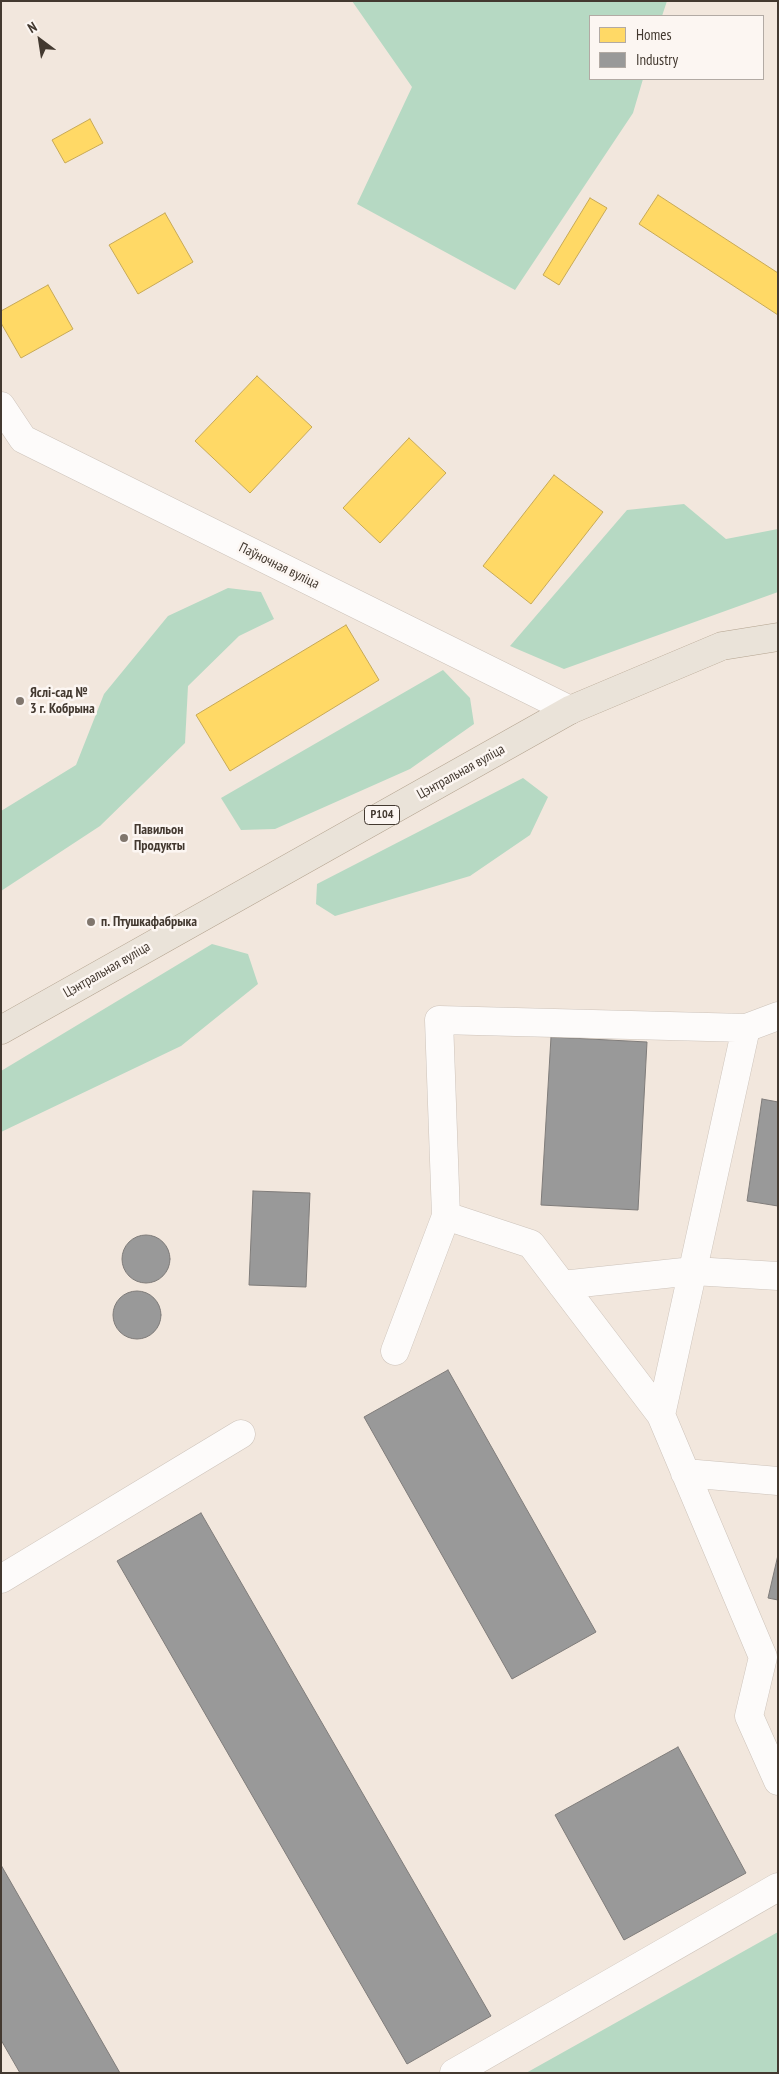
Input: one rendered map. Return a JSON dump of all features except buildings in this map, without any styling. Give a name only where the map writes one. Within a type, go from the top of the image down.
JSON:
[{"type":"main road","name":"Цэнтральная вуліца","points":[[1,1030],[570,710],[722,646],[778,637]]},
{"type":"street","name":"Паўночная вуліца","points":[[1,406],[22,439],[570,710]]},
{"type":"street","points":[[395,1351],[446,1216],[439,1020],[746,1028],[778,1016]]},
{"type":"street","points":[[661,1415],[746,1028]]},
{"type":"street","points":[[446,1216],[531,1244],[661,1415],[763,1657],[749,1716],[778,1782]]},
{"type":"street","points":[[562,1285],[693,1271],[778,1276]]},
{"type":"street","points":[[1,1579],[241,1434]]},
{"type":"street","points":[[685,1472],[778,1481]]},
{"type":"street","points":[[454,2073],[778,1888]]},
{"type":"green space","points":[[352,1],[667,1],[662,15],[589,15],[589,80],[643,80],[633,113],[515,290],[357,204],[412,87]]},
{"type":"green space","points":[[684,504],[726,539],[778,529],[778,592],[564,669],[510,646],[627,510]]},
{"type":"green space","points":[[228,588],[261,592],[274,619],[239,636],[188,686],[185,743],[100,826],[1,891],[1,811],[76,765],[104,694],[168,616]]},
{"type":"green space","points":[[443,670],[470,698],[474,724],[410,769],[275,829],[241,830],[221,798]]},
{"type":"green space","points":[[523,778],[548,797],[530,835],[470,876],[335,916],[316,904],[317,884]]},
{"type":"green space","points":[[212,944],[248,954],[258,984],[181,1046],[1,1132],[1,1071]]},
{"type":"green space","points":[[778,1932],[778,2073],[526,2073]]},
{"type":"place","name":"Яслі-сад № 3 г. Кобрына","points":[[20,701]]},
{"type":"place","name":"Павильон Продукты","points":[[124,838]]},
{"type":"place","name":"п. Птушкафабрыка","points":[[91,922]]}]
